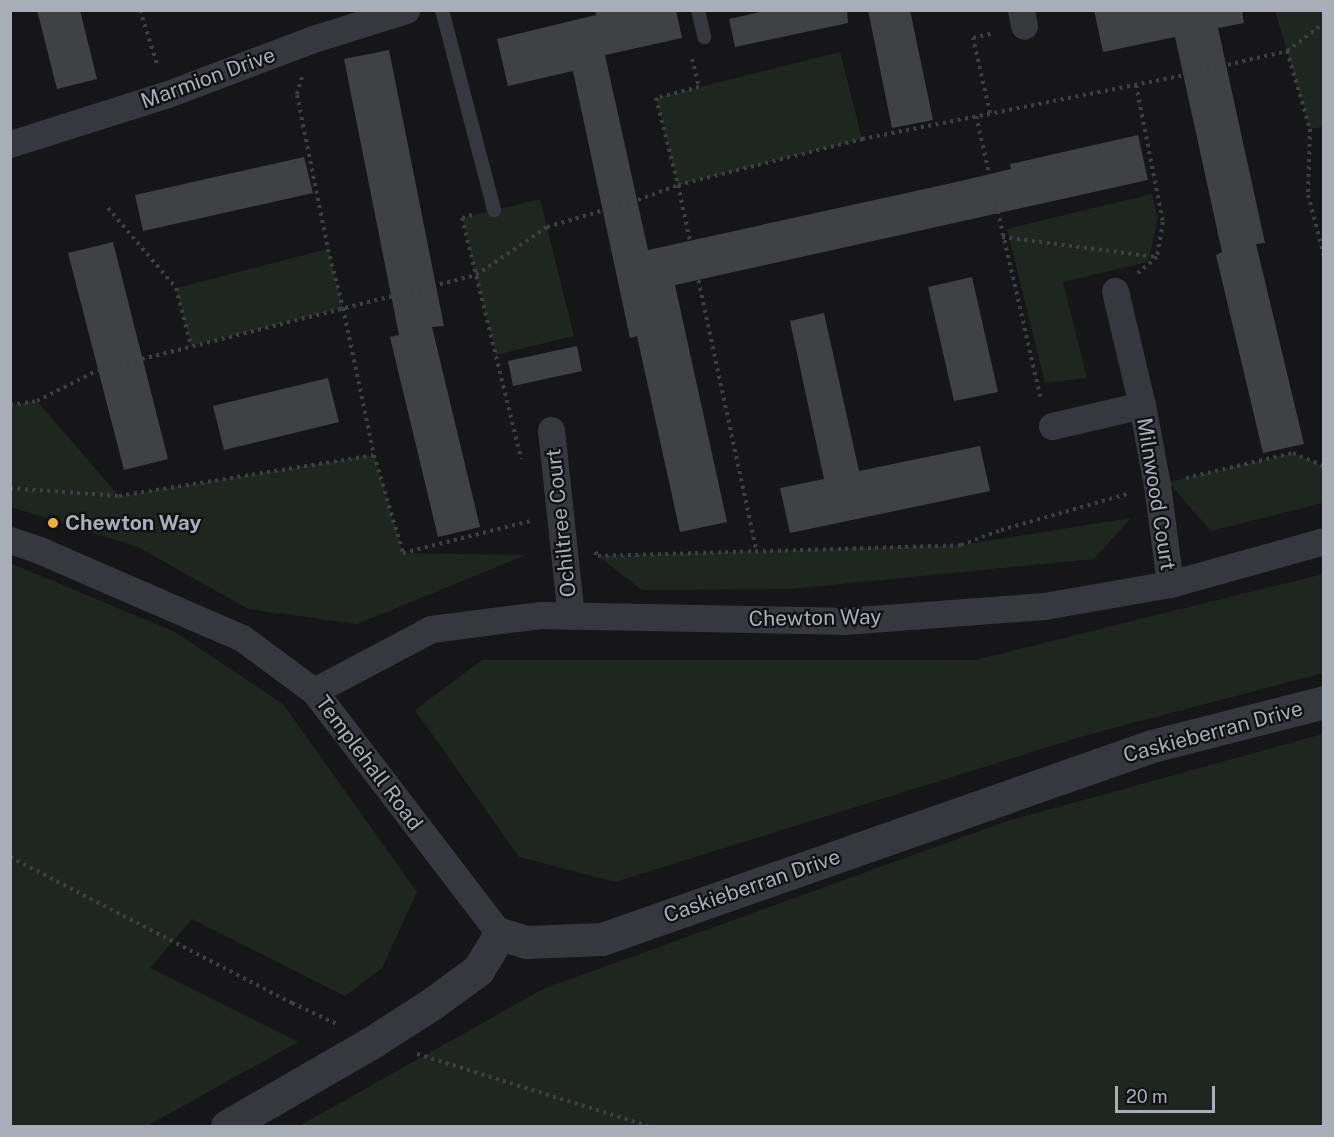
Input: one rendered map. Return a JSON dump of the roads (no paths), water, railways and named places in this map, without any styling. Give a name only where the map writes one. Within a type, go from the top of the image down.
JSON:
[{"type":"street","name":"Marmion Drive","points":[[10,144],[168,94],[310,40],[406,10]]},
{"type":"street","name":"Milnwood Court","points":[[1115,291],[1142,405],[1157,485],[1170,584]]},
{"type":"street","name":"Milnwood Court","points":[[1052,426],[1142,405]]},
{"type":"street","name":"Ochiltree Court","points":[[551,430],[571,616]]},
{"type":"street","name":"Templehall Road","points":[[10,540],[39,550],[242,638],[314,691],[500,934]]},
{"type":"street","name":"Chewton Way","points":[[314,691],[431,629],[540,615],[844,621],[1044,606],[1170,584],[1323,541]]},
{"type":"street","name":"Caskieberran Drive","points":[[500,934],[526,942],[602,939],[1152,746],[1323,702]]},
{"type":"street","points":[[227,1126],[374,1041],[478,970],[500,934]]},
{"type":"lane","points":[[442,10],[494,210]]},
{"type":"lane","points":[[698,10],[704,37]]},
{"type":"place","name":"Chewton Way","points":[[53,523]]}]
